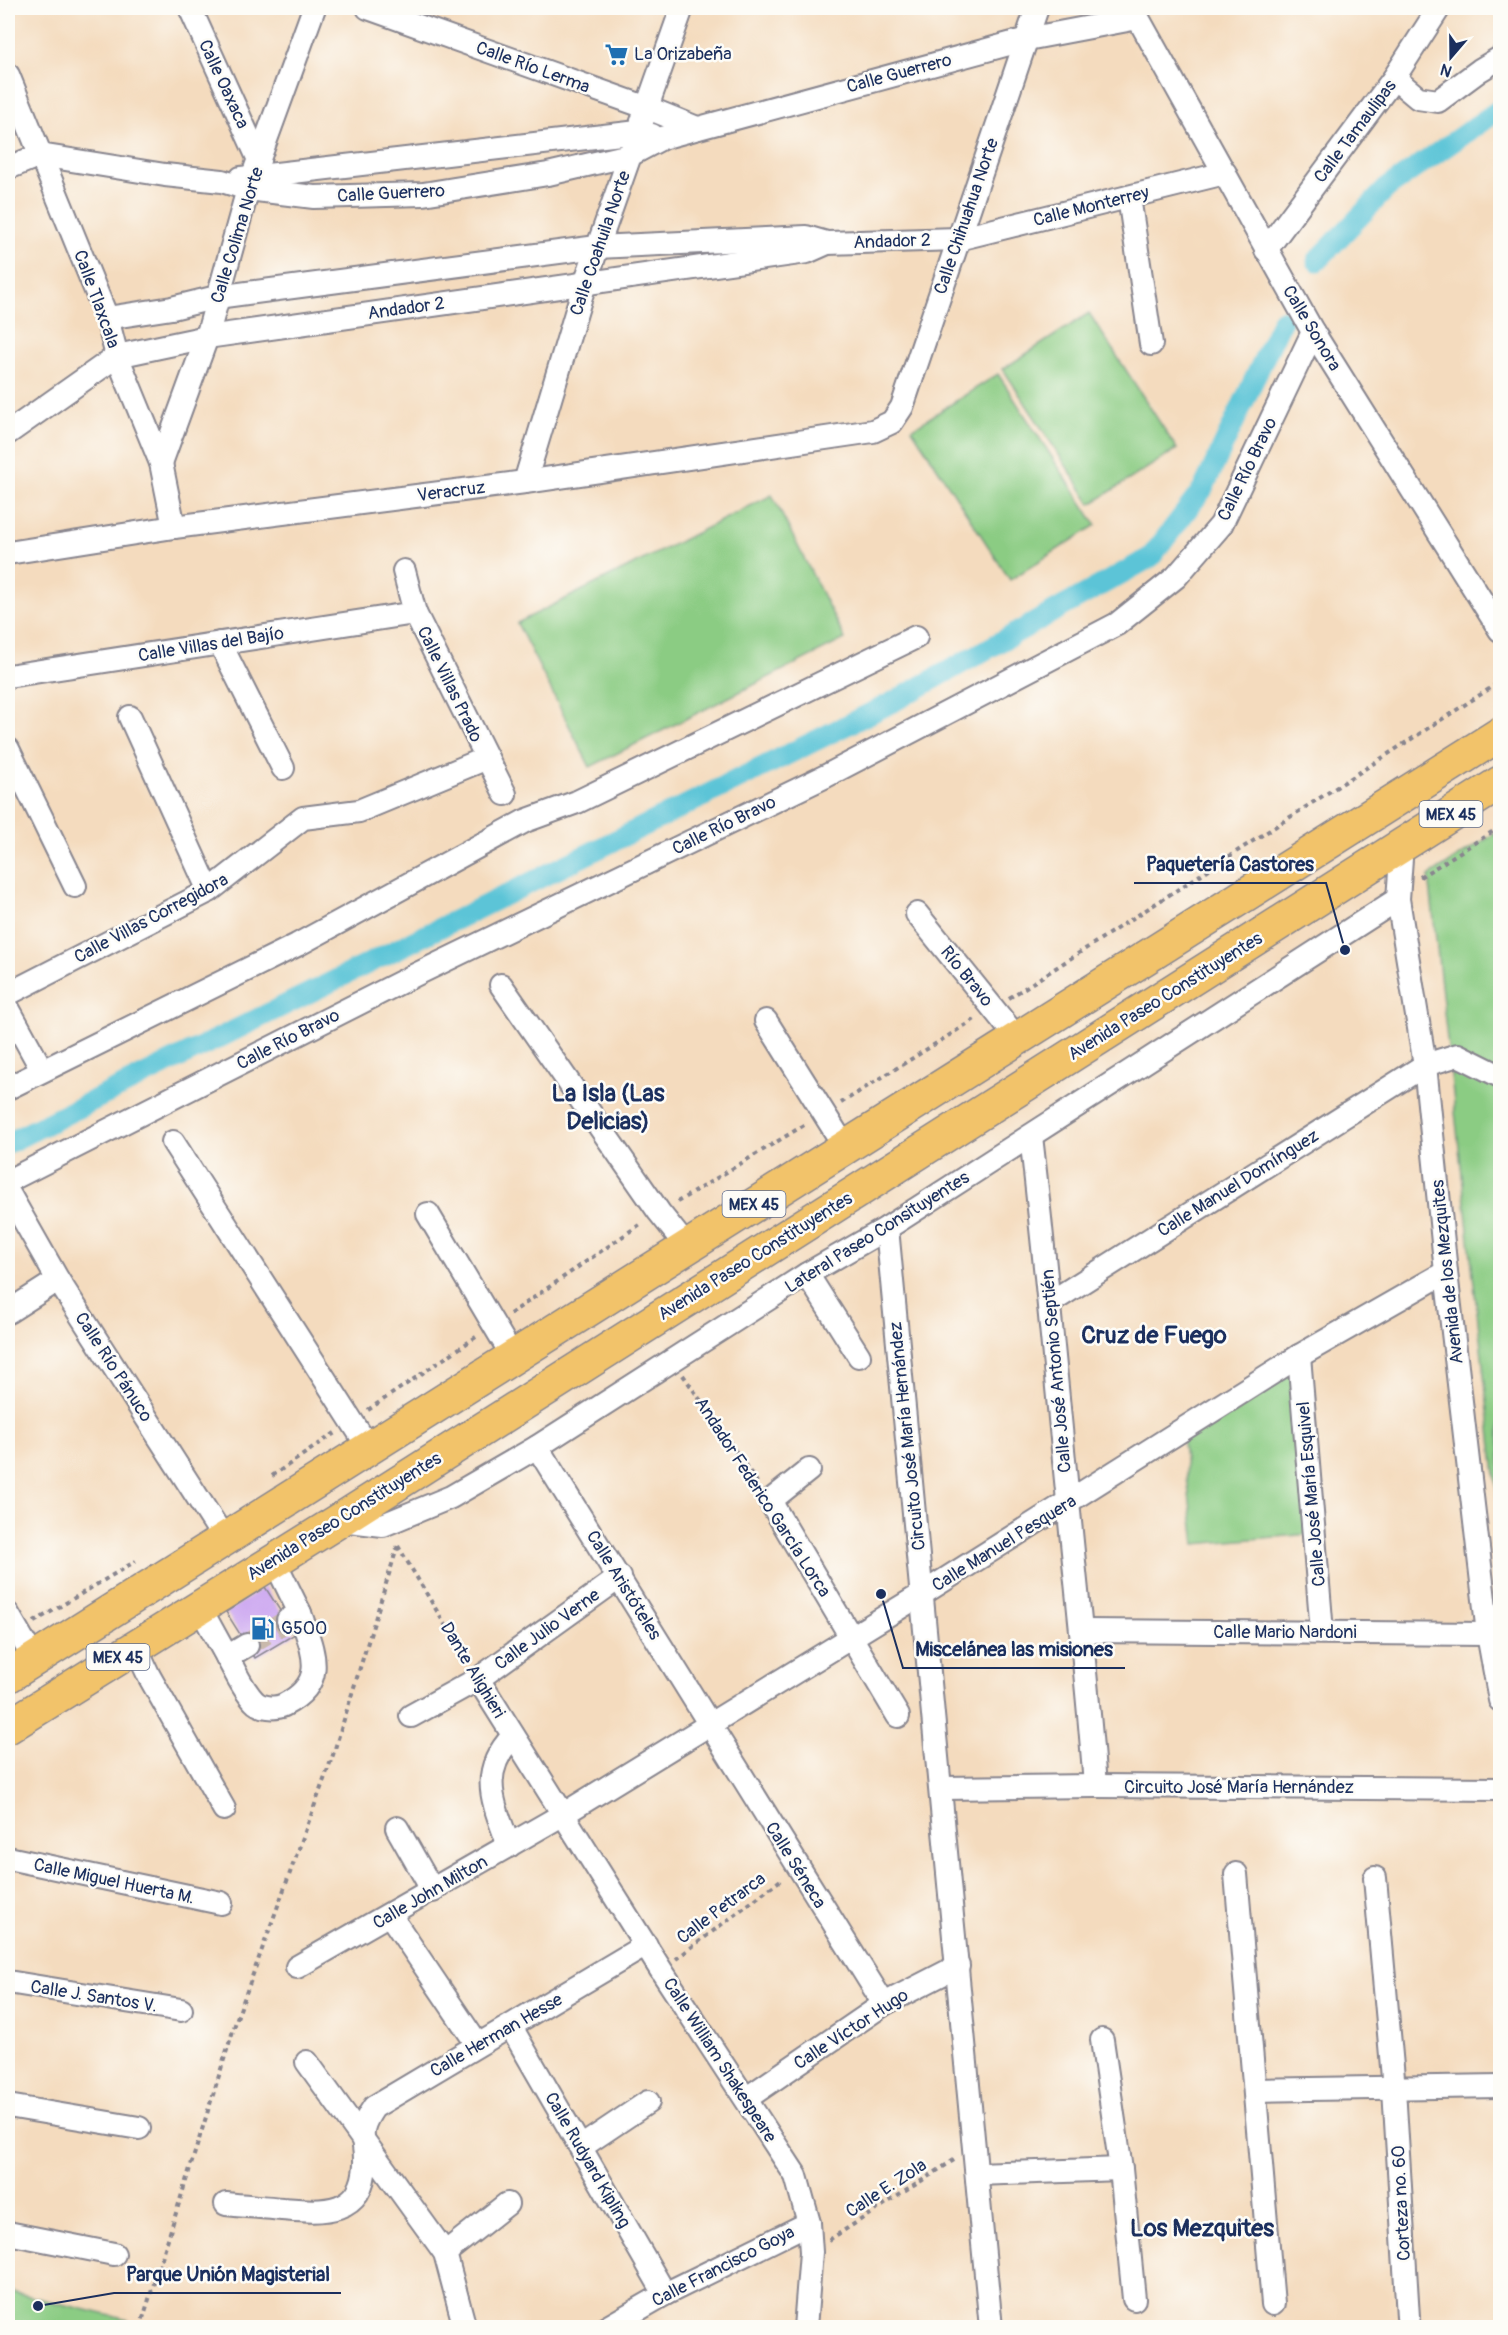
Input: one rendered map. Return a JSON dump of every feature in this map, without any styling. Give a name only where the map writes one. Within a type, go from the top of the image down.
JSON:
[{"type":"highway","name":"MEX 45","points":[[21,1667],[1500,734]]},
{"type":"highway","name":"Avenida Paseo Constituyentes","points":[[8,1727],[340,1520],[1500,783]]},
{"type":"street","name":"Calle Oaxaca","points":[[190,8],[254,175]]},
{"type":"street","name":"Calle Colima Norte","points":[[161,463],[207,337],[254,175],[314,8]]},
{"type":"street","name":"Calle Río Lerma","points":[[368,8],[648,108],[697,128]]},
{"type":"street","name":"Calle Coahuila Norte","points":[[525,482],[585,283],[682,8]]},
{"type":"street","name":"Calle Chihuahua Norte","points":[[892,422],[902,407],[1037,8]]},
{"type":"street","name":"Calle Tamaulipas","points":[[1270,258],[1394,78],[1438,8]]},
{"type":"street","name":"Calle Guerrero","points":[[254,175],[314,197],[423,194],[548,174],[630,155],[662,138],[697,128],[1027,39],[1144,13]]},
{"type":"street","name":"Calle Sonora","points":[[1144,13],[1270,258],[1500,630]]},
{"type":"street","points":[[1394,78],[1418,98],[1438,101],[1500,58]]},
{"type":"street","name":"Calle Tlaxcala","points":[[8,75],[107,318],[117,356],[161,463],[174,527]]},
{"type":"street","name":"Calle Guerrero","points":[[40,155],[165,175],[222,180],[638,132],[662,138]]},
{"type":"street","points":[[8,168],[40,155]]},
{"type":"street","name":"Calle Monterrey","points":[[958,239],[1225,173]]},
{"type":"street","points":[[1129,197],[1151,344]]},
{"type":"street","name":"Andador 2","points":[[107,318],[172,308],[218,297],[597,247],[806,237],[827,243],[958,239]]},
{"type":"street","name":"Andador 2","points":[[8,433],[117,356],[207,337],[807,252],[827,243]]},
{"type":"street","name":"Calle Río Bravo","points":[[8,1181],[415,975],[826,776],[1117,624],[1176,577],[1221,525],[1310,325]]},
{"type":"street","name":"Veracruz","points":[[8,553],[174,527],[525,482],[873,431],[892,422]]},
{"type":"street","name":"Calle Villas Prado","points":[[404,571],[415,613],[506,794]]},
{"type":"street","name":"Calle Villas del Bajío","points":[[8,676],[415,613]]},
{"type":"street","points":[[8,1088],[297,945],[525,821],[578,802],[916,636]]},
{"type":"street","points":[[220,643],[283,768]]},
{"type":"street","points":[[130,717],[209,891]]},
{"type":"street","points":[[8,749],[75,886]]},
{"type":"street","name":"Calle Villas Corregidora","points":[[8,994],[209,891],[303,818],[359,811],[487,758]]},
{"type":"street","name":"Avenida de los Mezquites","points":[[1402,845],[1398,899],[1425,1065],[1446,1272],[1488,1635],[1500,1700]]},
{"type":"street","name":"Lateral Paseo Consituyentes","points":[[340,1520],[383,1525],[451,1497],[537,1447],[807,1274],[887,1228],[1398,899]]},
{"type":"street","name":"Río Bravo","points":[[917,914],[1017,1038]]},
{"type":"street","points":[[501,985],[659,1212],[687,1247]]},
{"type":"street","points":[[8,1008],[42,1070]]},
{"type":"street","points":[[766,1021],[845,1147]]},
{"type":"street","name":"Calle Manuel Domínguez","points":[[1051,1302],[1425,1065],[1458,1055],[1500,1076]]},
{"type":"street","name":"Calle José Antonio Septién","points":[[1031,1136],[1051,1302],[1068,1502],[1083,1631],[1095,1786]]},
{"type":"street","points":[[173,1142],[369,1448]]},
{"type":"street","name":"Calle Río Pánuco","points":[[8,1192],[58,1280],[225,1540]]},
{"type":"street","points":[[428,1214],[513,1357]]},
{"type":"street","name":"Circuito José María Hernández","points":[[887,1228],[991,2328]]},
{"type":"street","name":"Calle Manuel Pesquera","points":[[562,1815],[922,1594],[1299,1356],[1446,1272]]},
{"type":"street","points":[[807,1274],[859,1356]]},
{"type":"street","points":[[8,1312],[58,1280]]},
{"type":"street","name":"Calle José María Esquivel","points":[[1299,1356],[1322,1632]]},
{"type":"street","name":"Calle Aristóteles","points":[[537,1447],[711,1724]]},
{"type":"street","points":[[770,1501],[809,1470]]},
{"type":"street","name":"Andador Federico García Lorca","points":[[770,1501],[898,1716]]},
{"type":"street","points":[[199,1606],[254,1703],[267,1707],[280,1707],[301,1696],[312,1681],[314,1656],[293,1617],[274,1560]]},
{"type":"street","name":"Calle Julio Verne","points":[[411,1716],[478,1679],[620,1577]]},
{"type":"street","points":[[13,1622],[21,1667]]},
{"type":"street","name":"Calle Mario Nardoni","points":[[1083,1631],[1488,1635]]},
{"type":"street","points":[[227,1657],[247,1645]]},
{"type":"street","points":[[135,1646],[149,1676],[224,1809]]},
{"type":"street","name":"Dante Alighieri","points":[[478,1679],[562,1815]]},
{"type":"street","name":"Calle Séneca","points":[[711,1724],[797,1868],[884,2004]]},
{"type":"street","points":[[509,1846],[491,1795],[490,1773],[498,1752],[513,1736]]},
{"type":"street","name":"Circuito José María Hernández","points":[[941,1788],[1095,1786],[1500,1789]]},
{"type":"street","name":"Calle John Milton","points":[[297,1967],[562,1815]]},
{"type":"street","name":"Calle William Shakespeare","points":[[562,1815],[661,1970],[747,2098],[795,2176],[808,2223],[811,2252],[805,2328]]},
{"type":"street","points":[[397,1828],[433,1891]]},
{"type":"street","name":"Calle Miguel Huerta M.","points":[[8,1858],[220,1903]]},
{"type":"street","points":[[1236,1874],[1273,2304]]},
{"type":"street","name":"Corteza no. 60","points":[[1375,1878],[1395,2090],[1408,2317]]},
{"type":"street","points":[[390,1915],[477,2044]]},
{"type":"street","name":"Calle Herman Hesse","points":[[361,2137],[366,2118],[374,2107],[646,1946]]},
{"type":"street","name":"Calle Víctor Hugo","points":[[747,2098],[884,2004],[958,1966]]},
{"type":"street","name":"Calle J. Santos V.","points":[[8,1982],[181,2010]]},
{"type":"street","name":"Calle Rudyard Kipling","points":[[511,2027],[665,2294]]},
{"type":"street","points":[[1102,2040],[1121,2169],[1134,2299]]},
{"type":"street","points":[[307,2062],[445,2253],[465,2328]]},
{"type":"street","points":[[1255,2090],[1395,2090],[1500,2086]]},
{"type":"street","points":[[581,2147],[648,2102]]},
{"type":"street","points":[[8,2106],[140,2128]]},
{"type":"street","points":[[226,2204],[325,2212],[347,2204],[363,2182],[365,2162],[361,2137]]},
{"type":"street","points":[[978,2174],[1121,2169]]},
{"type":"street","points":[[445,2253],[507,2204]]},
{"type":"street","name":"Calle Francisco Goya","points":[[606,2328],[665,2294],[808,2223]]},
{"type":"street","points":[[8,2233],[114,2254]]},
{"type":"path","points":[[267,1479],[659,1212],[992,1008],[1500,682]]},
{"type":"path","name":"Andador Federico García Lorca","points":[[673,1360],[770,1501]]},
{"type":"path","name":"Dante Alighieri","points":[[383,1525],[398,1545],[478,1679]]},
{"type":"path","points":[[140,2328],[237,2018],[333,1755],[398,1545]]},
{"type":"path","points":[[13,1622],[140,1559]]},
{"type":"path","name":"Calle Petrarca","points":[[661,1970],[797,1868]]},
{"type":"path","name":"Calle E. Zola","points":[[811,2252],[975,2146]]},
{"type":"green space","points":[[1089,313],[1177,449],[1091,504],[1003,369]]},
{"type":"green space","points":[[998,374],[1096,525],[1010,580],[912,429]]},
{"type":"green space","points":[[772,495],[845,639],[590,767],[517,623]]},
{"type":"green space","points":[[1500,830],[1500,1520],[1429,876]]},
{"type":"green space","points":[[1294,1366],[1310,1534],[1195,1544],[1182,1435]]},
{"type":"green space","points":[[8,2291],[128,2320],[126,2327],[8,2327]]},
{"type":"building","name":"G500","points":[[265,1587],[295,1634],[255,1658],[226,1612]]},
{"type":"waterway","points":[[1317,261],[1387,188],[1500,109]]},
{"type":"waterway","points":[[8,1143],[893,702],[1151,557],[1203,489],[1282,320]]},
{"type":"tunnel","points":[[247,1645],[287,1621]]},
{"type":"place","name":"La Orizabeña","points":[[616,54]]},
{"type":"place","name":"Paquetería Castores","points":[[1345,950]]},
{"type":"place","name":"Miscelánea las misiones","points":[[881,1594]]},
{"type":"place","name":"G500","points":[[263,1628]]},
{"type":"place","name":"Parque Unión Magisterial","points":[[38,2306]]},
{"type":"district","name":"La Isla (Las Delicias)","points":[[608,1107]]},
{"type":"district","name":"Cruz de Fuego","points":[[1154,1335]]},
{"type":"district","name":"Los Mezquites","points":[[1202,2228]]}]
